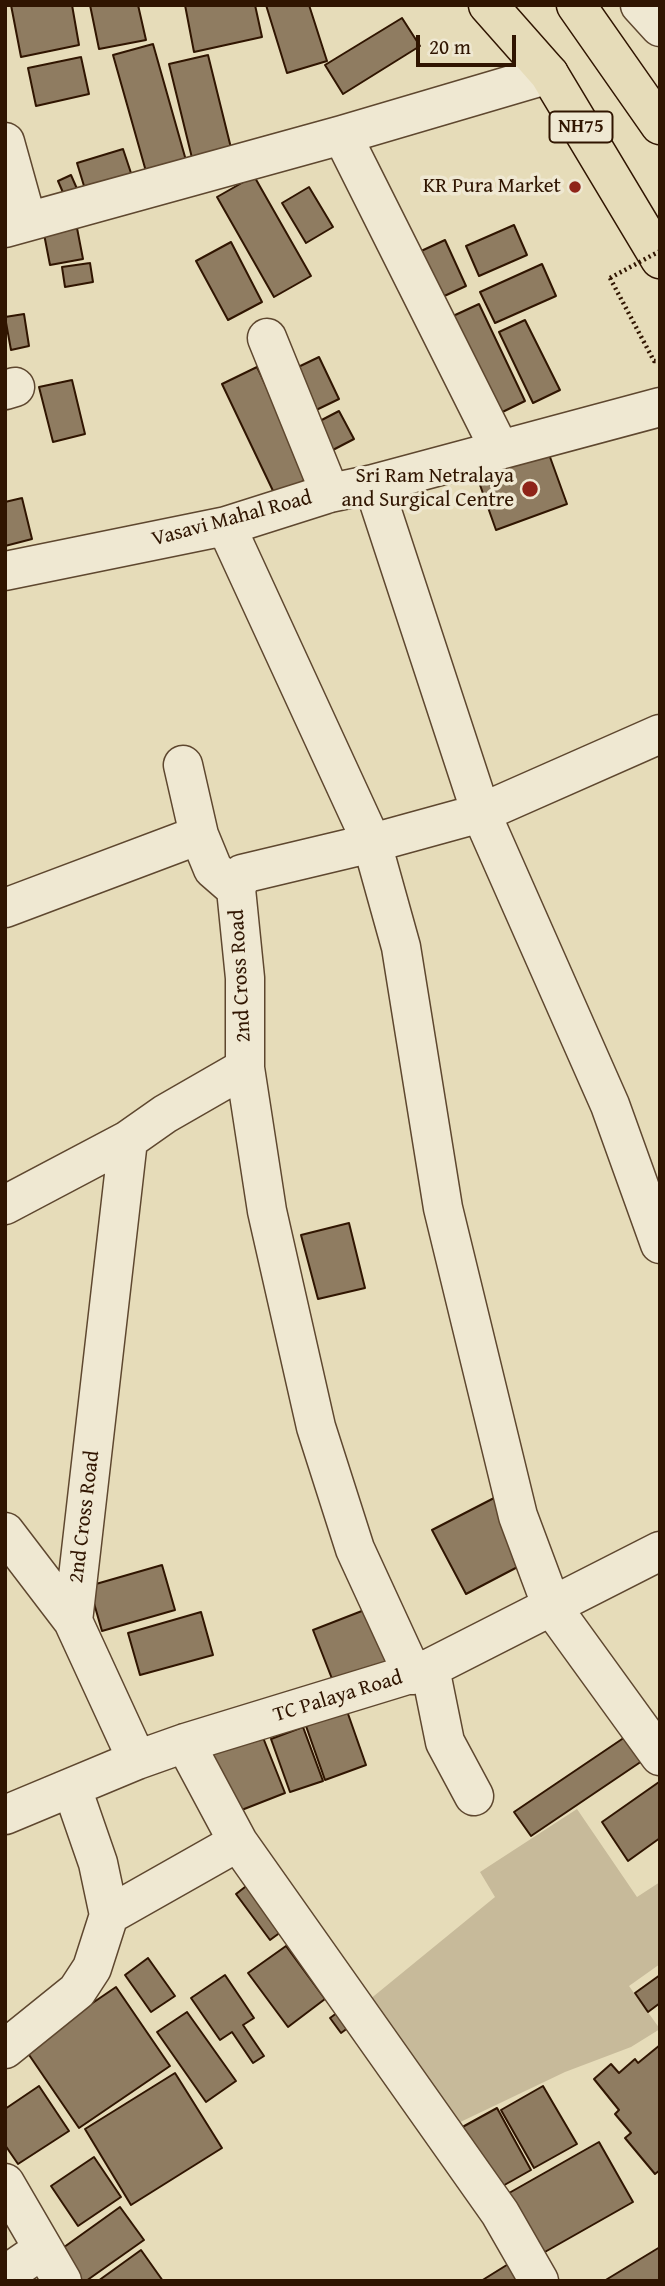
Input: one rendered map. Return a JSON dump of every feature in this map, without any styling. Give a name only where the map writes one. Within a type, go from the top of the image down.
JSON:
[{"type":"highway","name":"NH75","points":[[488,5],[549,74],[660,259]]},
{"type":"highway","name":"NH75","points":[[576,5],[660,125]]},
{"type":"street","points":[[640,5],[660,26]]},
{"type":"street","points":[[5,142],[16,225],[342,135],[549,74]]},
{"type":"street","points":[[342,135],[500,450]]},
{"type":"street","points":[[267,338],[330,493]]},
{"type":"street","name":"Vasavi Mahal Road","points":[[5,571],[226,526],[330,493],[373,484],[660,407]]},
{"type":"street","points":[[373,484],[481,813],[610,1105],[660,1244]]},
{"type":"street","points":[[226,526],[372,843],[401,947],[443,1208],[518,1516],[552,1607],[660,1756]]},
{"type":"street","name":"2nd Cross Road","points":[[73,1620],[128,1140],[165,1114],[245,1068],[245,978],[236,889],[242,874],[372,843],[481,813],[660,734]]},
{"type":"street","points":[[183,765],[199,835],[214,869],[236,889]]},
{"type":"street","points":[[5,908],[199,835]]},
{"type":"street","points":[[245,1068],[267,1211],[316,1427],[355,1549],[422,1672],[445,1742],[474,1796]]},
{"type":"street","points":[[5,1205],[128,1140]]},
{"type":"street","points":[[5,1532],[73,1620],[137,1760]]},
{"type":"street","name":"TC Palaya Road","points":[[5,1815],[137,1760],[186,1743],[422,1672],[660,1552]]},
{"type":"street","points":[[186,1743],[238,1842],[500,2213],[538,2281]]},
{"type":"street","points":[[5,2049],[77,1991],[92,1968],[109,1916],[99,1863],[72,1788]]},
{"type":"street","points":[[109,1916],[238,1842]]},
{"type":"street","points":[[5,2183],[62,2281]]},
{"type":"street","points":[[5,2275],[43,2249]]},
{"type":"path","points":[[660,251],[610,278],[654,361],[660,361]]},
{"type":"shaded area","points":[[577,1809],[637,1897],[660,1882],[660,1964],[629,1986],[660,2029],[631,2047],[565,2072],[452,2126],[369,2000],[495,1897],[480,1872]]},
{"type":"building","points":[[11,5],[72,5],[79,45],[21,57]]},
{"type":"building","points":[[90,5],[138,5],[146,40],[99,49]]},
{"type":"building","points":[[185,5],[255,5],[262,37],[194,52]]},
{"type":"building","points":[[266,5],[309,5],[327,61],[287,73]]},
{"type":"building","points":[[402,18],[420,46],[343,94],[325,65]]},
{"type":"building","points":[[153,44],[187,164],[147,175],[113,55]]},
{"type":"building","points":[[208,55],[232,152],[193,162],[169,64]]},
{"type":"building","points":[[81,57],[89,94],[36,106],[28,68]]},
{"type":"building","points":[[123,149],[135,185],[88,199],[77,163]]},
{"type":"building","points":[[71,175],[81,198],[68,204],[58,181]]},
{"type":"building","points":[[254,176],[311,276],[274,297],[217,197]]},
{"type":"building","points":[[309,187],[333,227],[306,243],[282,203]]},
{"type":"building","points":[[514,225],[527,255],[479,276],[466,246]]},
{"type":"building","points":[[77,228],[83,259],[50,265],[44,234]]},
{"type":"building","points":[[445,240],[466,286],[414,310],[393,264]]},
{"type":"building","points":[[231,242],[262,302],[228,320],[196,261]]},
{"type":"building","points":[[90,263],[93,282],[65,287],[62,267]]},
{"type":"building","points":[[542,264],[556,296],[495,323],[480,292]]},
{"type":"building","points":[[479,304],[525,401],[486,420],[440,322]]},
{"type":"building","points":[[24,314],[29,346],[11,350],[5,317]]},
{"type":"building","points":[[525,320],[560,390],[533,403],[499,332]]},
{"type":"building","points":[[319,357],[339,399],[312,412],[292,370]]},
{"type":"building","points":[[257,367],[310,478],[275,495],[222,384]]},
{"type":"building","points":[[72,380],[85,434],[53,442],[39,387]]},
{"type":"building","points":[[339,411],[354,439],[329,452],[314,424]]},
{"type":"building","points":[[546,446],[567,504],[496,530],[475,471]]},
{"type":"building","points":[[22,498],[32,539],[5,546],[5,502]]},
{"type":"building","points":[[349,1223],[365,1288],[318,1299],[301,1235]]},
{"type":"building","points":[[496,1497],[529,1561],[466,1594],[432,1530]]},
{"type":"building","points":[[162,1565],[175,1610],[102,1631],[89,1586]]},
{"type":"building","points":[[367,1609],[390,1667],[336,1689],[313,1630]]},
{"type":"building","points":[[201,1612],[213,1655],[140,1675],[128,1633]]},
{"type":"building","points":[[347,1711],[366,1765],[325,1780],[306,1726]]},
{"type":"building","points":[[303,1727],[323,1781],[290,1792],[271,1739]]},
{"type":"building","points":[[631,1733],[648,1757],[531,1836],[514,1812]]},
{"type":"building","points":[[262,1735],[285,1793],[234,1813],[211,1755]]},
{"type":"building","points":[[659,1782],[660,1838],[628,1861],[602,1822]]},
{"type":"building","points":[[254,1880],[289,1926],[270,1940],[236,1894]]},
{"type":"building","points":[[286,1946],[325,1999],[288,2027],[248,1973]]},
{"type":"building","points":[[148,1958],[175,1996],[151,2012],[125,1975]]},
{"type":"building","points":[[225,1975],[254,2018],[243,2025],[264,2056],[253,2063],[232,2032],[220,2040],[191,1998]]},
{"type":"building","points":[[660,1975],[660,2003],[648,2012],[635,1993]]},
{"type":"building","points":[[116,1987],[170,2066],[79,2128],[25,2049]]},
{"type":"building","points":[[345,2007],[356,2022],[341,2033],[330,2018]]},
{"type":"building","points":[[187,2012],[236,2081],[206,2102],[157,2032]]},
{"type":"building","points":[[660,2045],[660,2170],[655,2174],[625,2138],[631,2133],[615,2114],[619,2110],[594,2079],[611,2064],[619,2073],[635,2059],[638,2063]]},
{"type":"building","points":[[175,2073],[222,2148],[131,2205],[85,2129]]},
{"type":"building","points":[[39,2086],[69,2131],[18,2164],[5,2145],[5,2109]]},
{"type":"building","points":[[543,2086],[577,2144],[534,2168],[501,2110]]},
{"type":"building","points":[[497,2108],[531,2170],[492,2192],[457,2130]]},
{"type":"building","points":[[599,2142],[633,2202],[536,2257],[502,2197]]},
{"type":"building","points":[[94,2157],[121,2197],[78,2226],[51,2186]]},
{"type":"building","points":[[120,2207],[144,2240],[86,2281],[82,2281],[60,2250]]},
{"type":"building","points":[[660,2247],[660,2281],[604,2281]]},
{"type":"building","points":[[141,2250],[163,2281],[98,2281]]},
{"type":"building","points":[[518,2258],[531,2281],[481,2281]]},
{"type":"place","name":"KR Pura Market","points":[[575,187]]},
{"type":"place","name":"Sri Ram Netralaya and Surgical Centre","points":[[530,489]]}]
